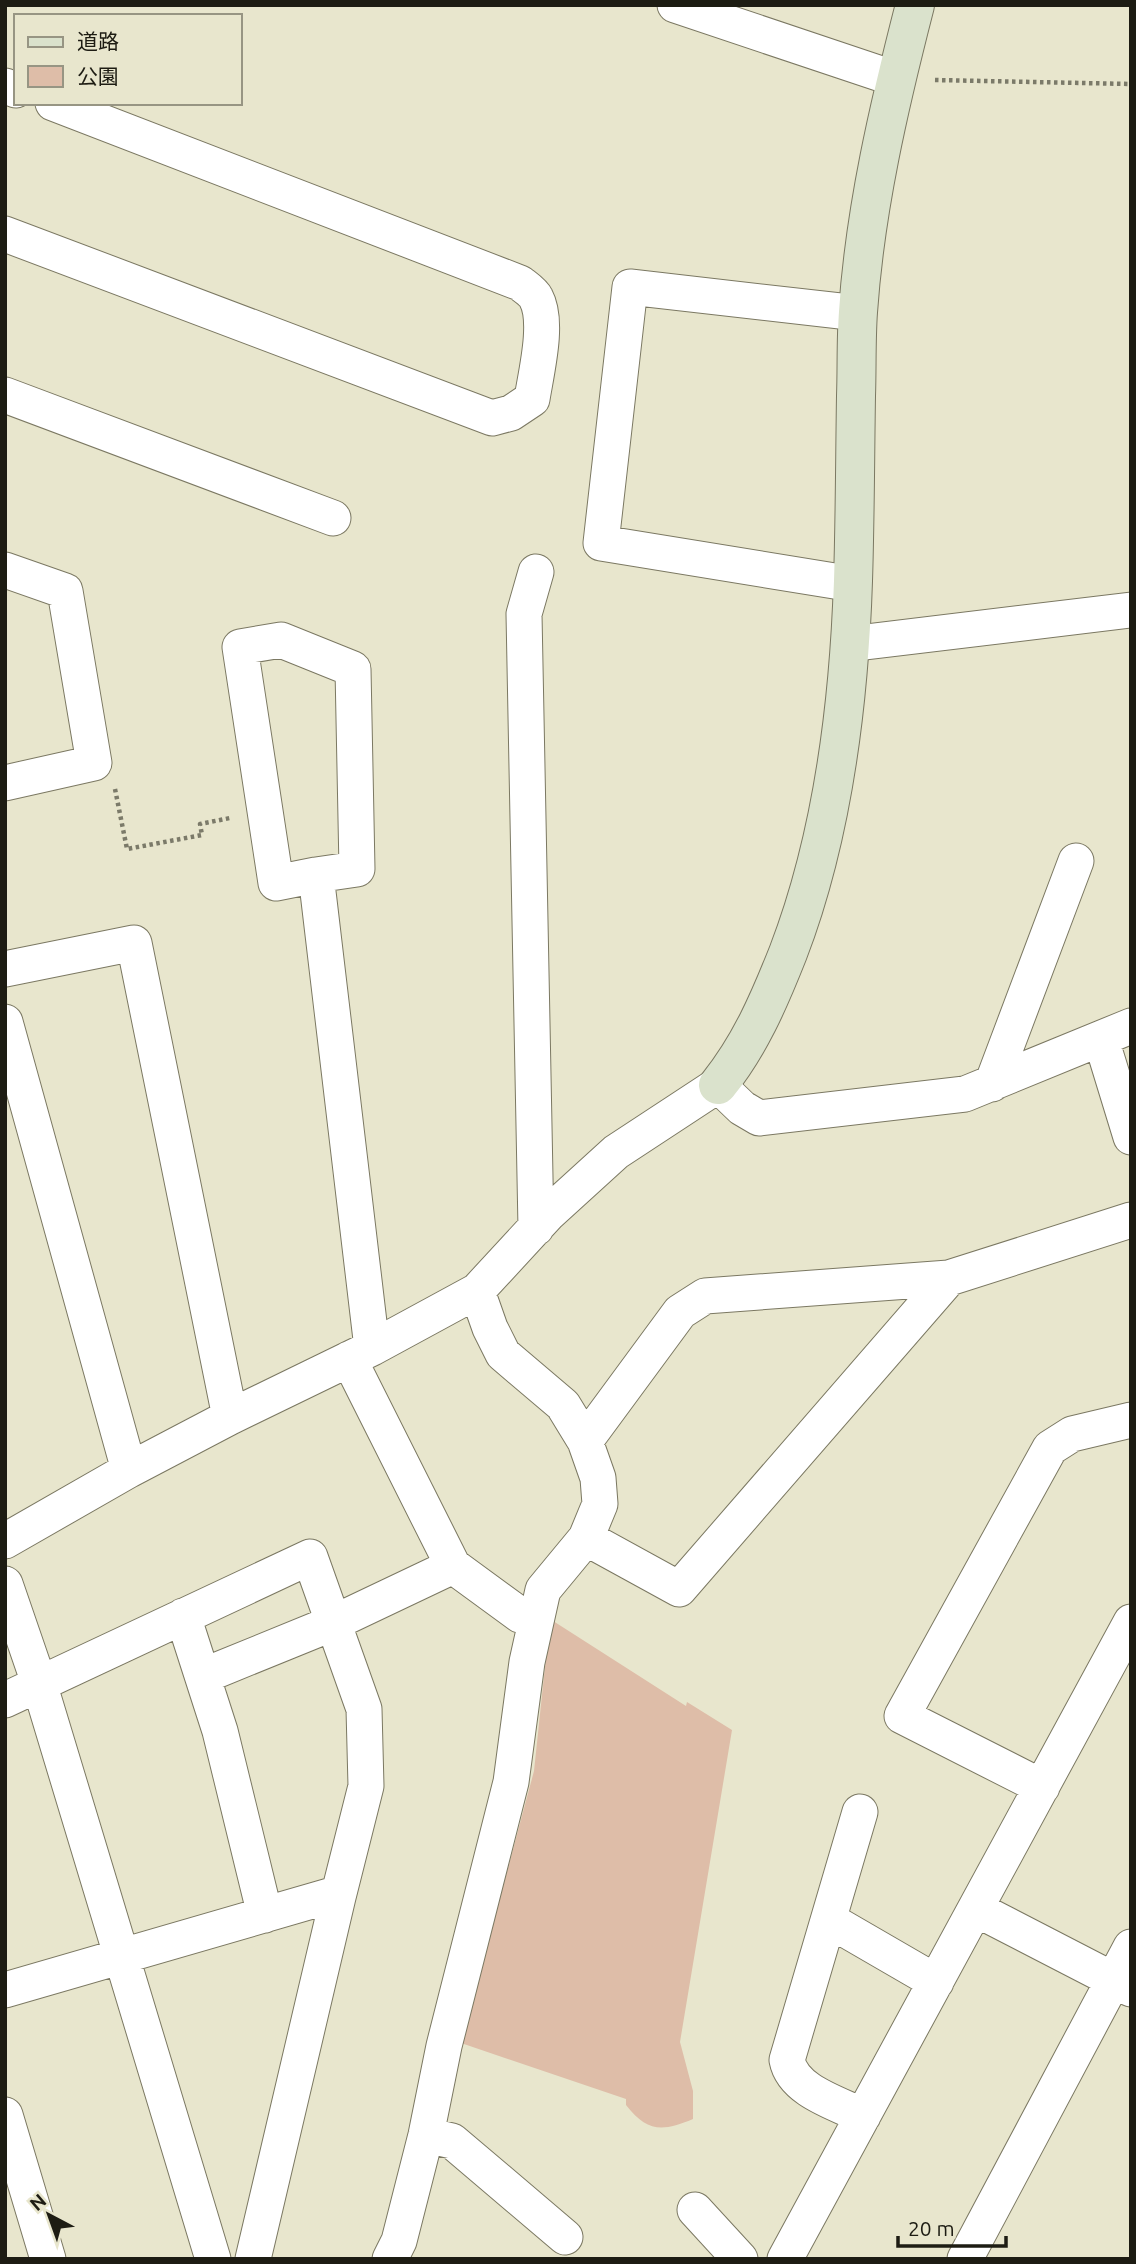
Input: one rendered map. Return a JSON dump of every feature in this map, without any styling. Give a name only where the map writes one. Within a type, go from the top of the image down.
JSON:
[{"type":"street","points":[[675,5],[896,79]]},
{"type":"street","points":[[5,1541],[129,1470],[477,1291],[536,1228],[616,1152],[718,1086],[737,1061],[767,1008],[795,935],[814,874],[830,804],[844,707],[853,584],[858,313],[865,243],[896,79],[915,5]]},
{"type":"street","points":[[5,234],[492,418],[512,413],[532,399],[541,338],[540,317],[536,298],[520,283],[58,105]]},
{"type":"street","points":[[853,584],[601,543],[630,287],[858,313]]},
{"type":"street","points":[[5,395],[333,518]]},
{"type":"street","points":[[5,570],[65,591],[94,763],[5,783]]},
{"type":"street","points":[[536,572],[524,614],[536,1228]]},
{"type":"street","points":[[849,644],[1131,610]]},
{"type":"street","points":[[281,640],[353,669],[357,869],[316,876],[276,883],[240,647],[281,640]]},
{"type":"street","points":[[992,1084],[1076,861]]},
{"type":"street","points":[[316,876],[361,1353],[453,1566],[520,1615],[535,1619]]},
{"type":"street","points":[[5,969],[135,943],[230,1417]]},
{"type":"street","points":[[5,1022],[129,1470]]},
{"type":"street","points":[[718,1086],[742,1108],[759,1118],[965,1094],[1116,1033],[1131,1137]]},
{"type":"street","points":[[585,1441],[680,1312],[705,1296],[949,1278],[1131,1220]]},
{"type":"street","points":[[586,1538],[679,1589],[949,1278]]},
{"type":"street","points":[[390,2259],[399,2241],[426,2136],[444,2046],[511,1782],[527,1662],[543,1590],[586,1538],[600,1504],[598,1478],[585,1441],[562,1405],[503,1354],[477,1291]]},
{"type":"street","points":[[1042,1787],[902,1716],[1049,1448],[1072,1434],[1131,1420]]},
{"type":"street","points":[[5,1700],[310,1557],[364,1709],[366,1786],[253,2259]]},
{"type":"street","points":[[202,1676],[333,1623],[453,1566]]},
{"type":"street","points":[[5,1584],[39,1683],[212,2259]]},
{"type":"street","points":[[183,1616],[220,1731],[265,1915]]},
{"type":"street","points":[[785,2259],[1131,1622]]},
{"type":"street","points":[[860,1812],[787,2060],[789,2070],[804,2087],[863,2116]]},
{"type":"street","points":[[5,1990],[329,1896],[338,1897]]},
{"type":"street","points":[[976,1909],[1122,1985]]},
{"type":"street","points":[[829,1920],[936,1982]]},
{"type":"street","points":[[964,2259],[1122,1985],[1131,1947]]},
{"type":"street","points":[[5,2115],[48,2259]]},
{"type":"street","points":[[426,2136],[452,2141],[565,2237]]},
{"type":"street","points":[[695,2210],[740,2259]]},
{"type":"path","points":[[896,79],[1131,84]]},
{"type":"path","points":[[94,763],[109,762],[127,849],[202,835],[200,824],[265,812]]},
{"type":"green space","points":[[550,1619],[686,1706],[687,1702],[732,1730],[680,2042],[693,2091],[693,2119],[672,2126],[648,2125],[626,2105],[626,2099],[461,2043],[534,1771]]}]
